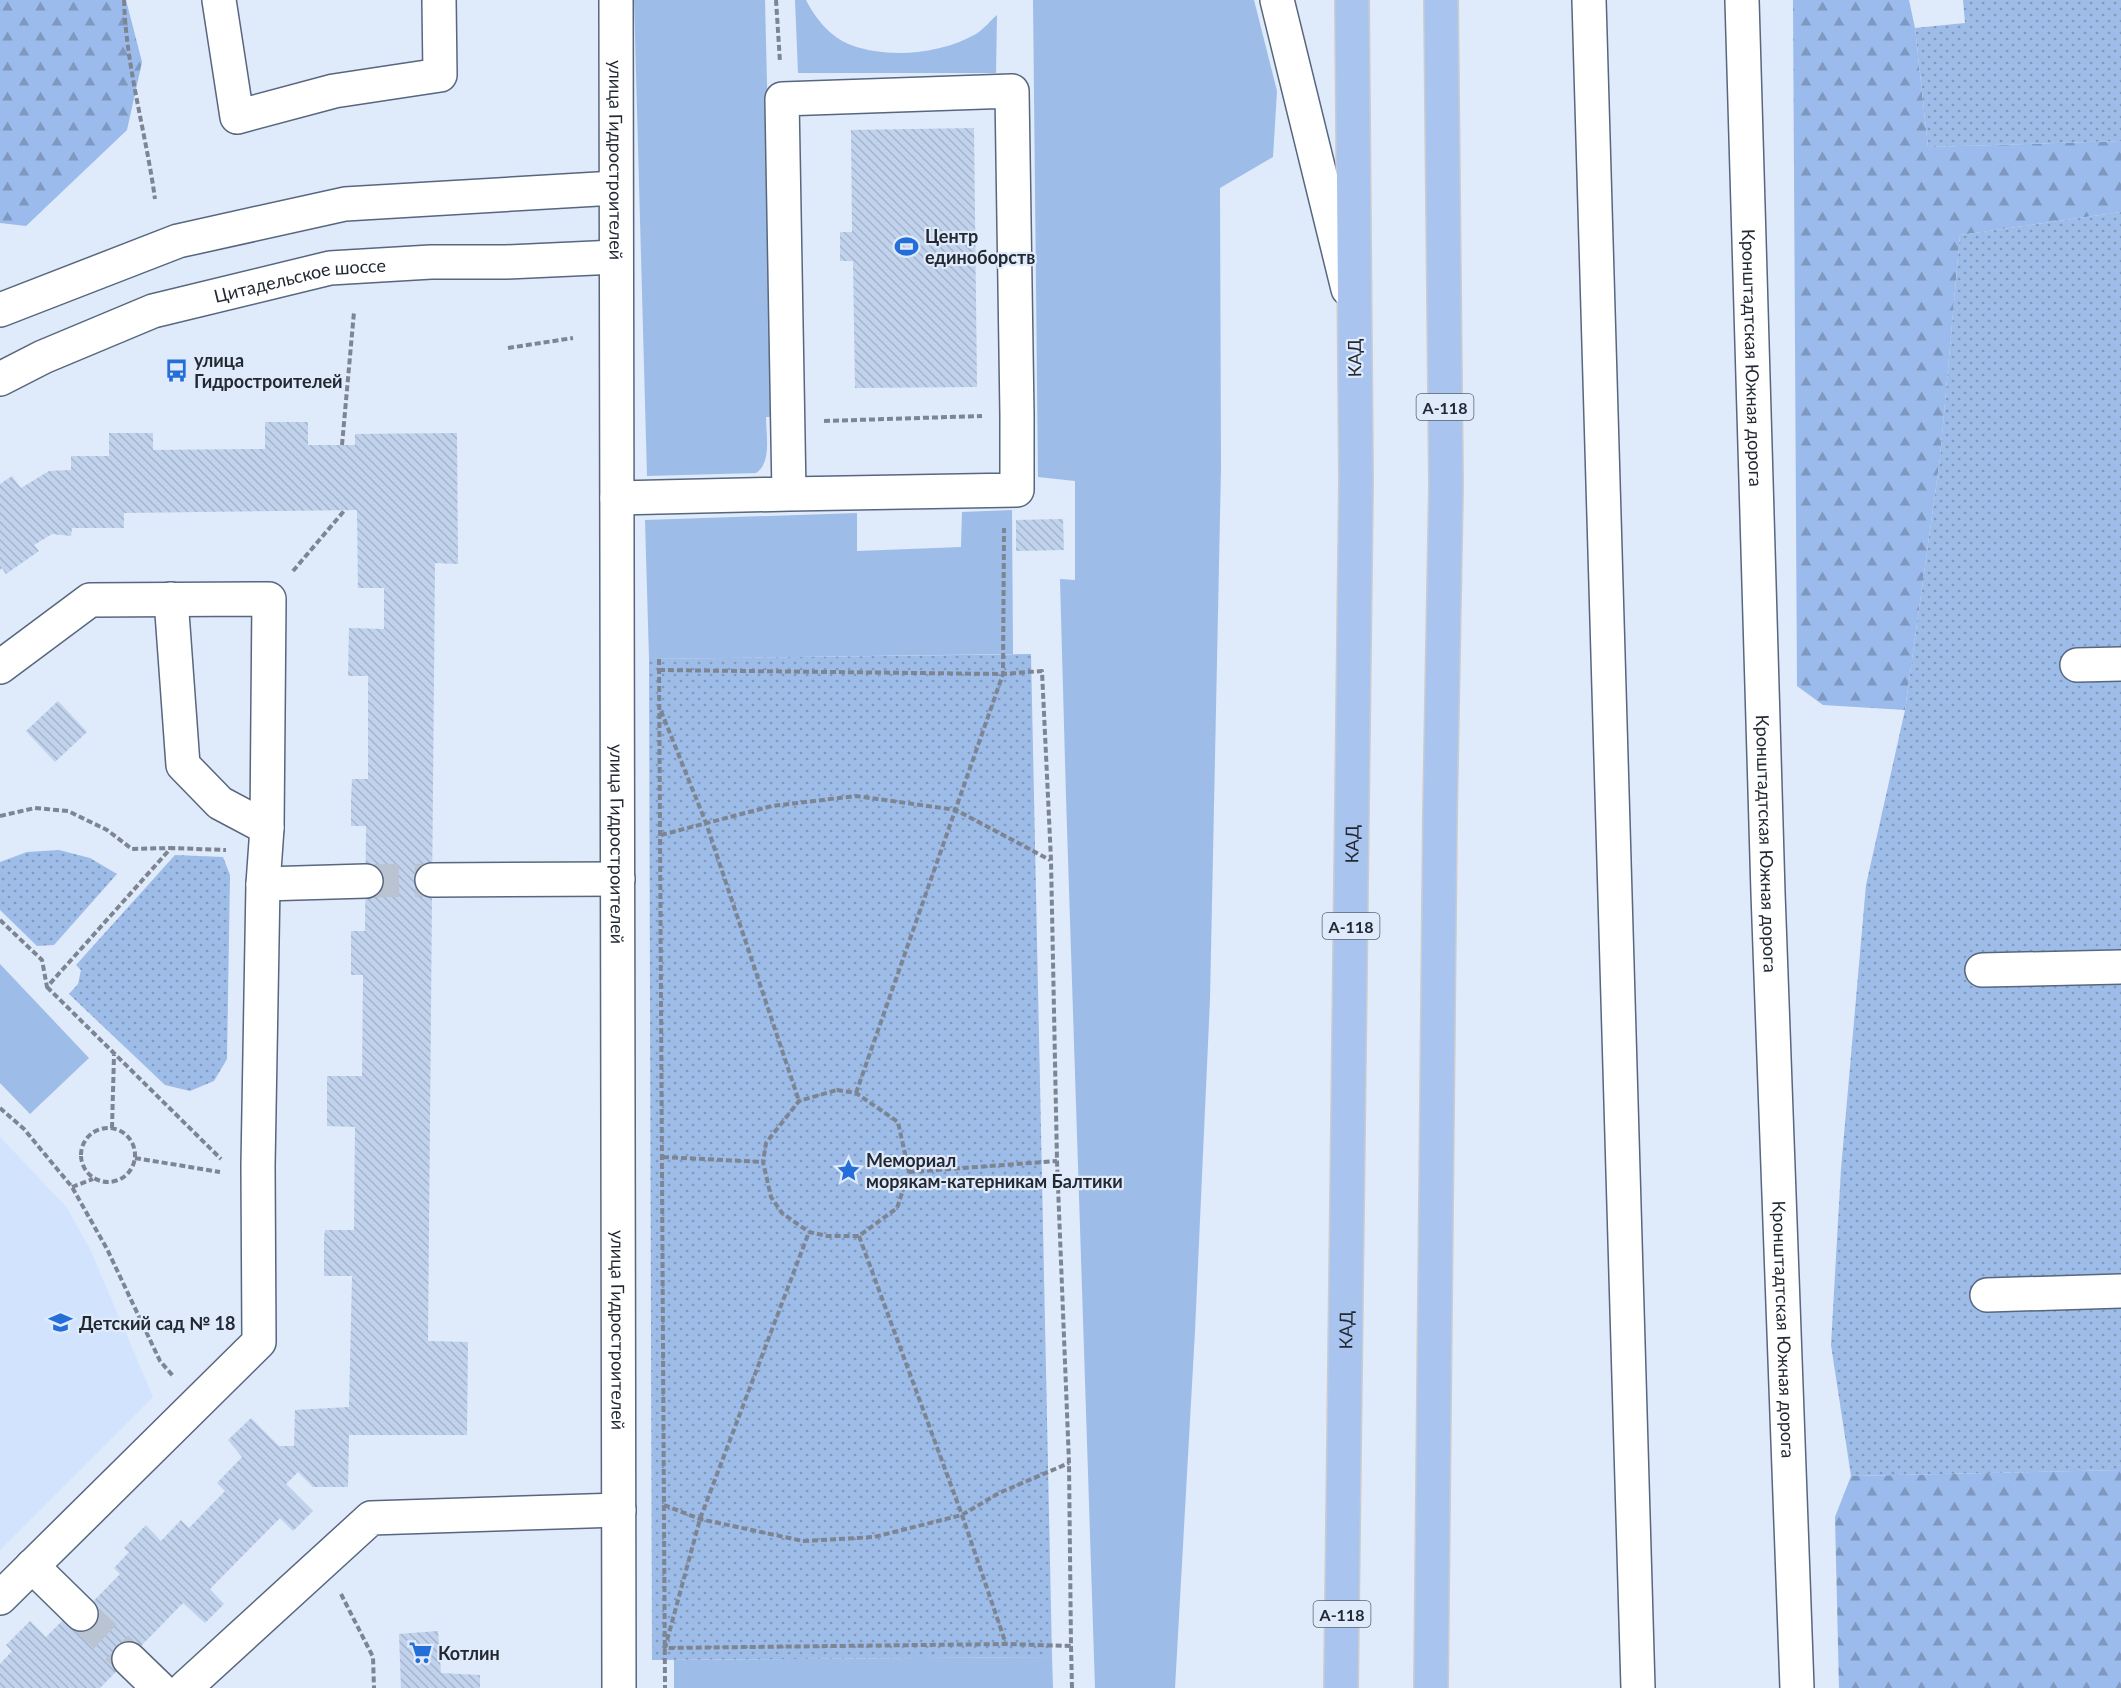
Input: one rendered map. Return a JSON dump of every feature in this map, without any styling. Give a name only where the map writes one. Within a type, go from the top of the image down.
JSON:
[{"type":"highway","name":"КАД","points":[[1341,1688],[1356,482],[1352,0]]},
{"type":"highway","name":"А-118","points":[[1431,1688],[1446,485],[1441,0]]},
{"type":"street","points":[[219,0],[237,117],[334,91],[440,75],[439,0]]},
{"type":"street","name":"улица Гидростроителей","points":[[616,0],[619,1688]]},
{"type":"street","points":[[1276,0],[1353,312]]},
{"type":"street","points":[[1589,0],[1638,1688]]},
{"type":"street","name":"Кронштадтская Южная дорога","points":[[1742,0],[1768,893],[1797,1688]]},
{"type":"street","points":[[617,498],[1017,490],[1012,91],[782,99],[789,494]]},
{"type":"street","points":[[0,310],[178,242],[345,204],[615,188]]},
{"type":"street","name":"Цитадельское шоссе","points":[[0,379],[43,357],[153,311],[330,268],[431,262],[506,262],[616,257]]},
{"type":"street","points":[[171,599],[183,765],[220,803],[266,840]]},
{"type":"street","points":[[0,667],[90,600],[269,599],[266,840],[248,1175],[259,1342],[0,1598]]},
{"type":"street","points":[[2077,665],[2121,664]]},
{"type":"street","points":[[432,880],[618,879]]},
{"type":"street","points":[[263,884],[366,881]]},
{"type":"street","points":[[1982,970],[2121,967]]},
{"type":"street","points":[[1987,1295],[2121,1291]]},
{"type":"street","points":[[185,1688],[371,1518],[619,1510]]},
{"type":"street","points":[[32,1566],[81,1614]]},
{"type":"street","points":[[129,1659],[159,1688]]},
{"type":"path","points":[[124,0],[125,32],[155,199]]},
{"type":"path","points":[[776,0],[782,99]]},
{"type":"path","points":[[342,445],[354,312]]},
{"type":"path","points":[[508,348],[573,339]]},
{"type":"path","points":[[787,423],[1017,415]]},
{"type":"path","points":[[856,1093],[1003,674],[1004,490]]},
{"type":"path","points":[[269,599],[344,511]]},
{"type":"path","points":[[659,659],[665,1688]]},
{"type":"path","points":[[659,670],[1003,674],[1042,671],[1051,860],[1057,1161],[1069,1463],[1072,1688]]},
{"type":"path","points":[[660,709],[706,823],[799,1101]]},
{"type":"path","points":[[661,835],[772,806],[856,796],[956,810],[1051,860]]},
{"type":"path","points":[[0,816],[35,808],[68,811],[107,830],[132,849],[266,840]]},
{"type":"path","points":[[46,987],[171,848]]},
{"type":"path","points":[[0,920],[42,960],[46,987],[114,1055],[248,1175]]},
{"type":"path","points":[[112,1128],[114,1055]]},
{"type":"path","points":[[837,1090],[856,1093],[898,1122],[909,1172],[897,1208],[859,1236],[827,1236],[809,1232],[782,1213],[771,1197],[764,1162],[766,1143],[799,1101],[837,1090]]},
{"type":"path","points":[[0,1108],[24,1129],[72,1187],[107,1249],[160,1361],[198,1403]]},
{"type":"path","points":[[72,1187],[93,1179],[111,1183],[128,1175],[135,1158],[133,1145],[125,1133],[112,1128],[97,1130],[86,1139],[81,1153],[83,1168],[93,1179]]},
{"type":"path","points":[[663,1157],[764,1162]]},
{"type":"path","points":[[135,1158],[248,1175]]},
{"type":"path","points":[[909,1172],[1057,1161]]},
{"type":"path","points":[[665,1648],[700,1519],[809,1232]]},
{"type":"path","points":[[859,1236],[962,1515],[1006,1644]]},
{"type":"path","points":[[664,1505],[700,1519],[802,1541],[874,1537],[962,1515],[999,1493],[1069,1463]]},
{"type":"path","points":[[324,1561],[373,1657],[374,1688]]},
{"type":"path","points":[[665,1648],[1006,1644],[1071,1646]]},
{"type":"shaded area","points":[[634,0],[765,0],[775,417],[766,417],[766,455],[761,468],[756,473],[647,476]]},
{"type":"shaded area","points":[[795,0],[806,0],[824,27],[837,38],[851,45],[882,52],[915,52],[947,46],[976,34],[997,15],[996,73],[798,73]]},
{"type":"shaded area","points":[[1033,0],[1254,0],[1277,91],[1273,157],[1220,188],[1221,468],[1210,999],[1195,1331],[1175,1688],[1095,1688],[1060,579],[1075,580],[1075,481],[1038,477]]},
{"type":"shaded area","points":[[1963,0],[2121,0],[2121,141],[1928,147],[1915,28],[1965,23]]},
{"type":"shaded area","points":[[2121,212],[2121,1470],[1851,1476],[1831,1345],[1841,1169],[1866,885],[1905,710],[1940,458],[1960,235]]},
{"type":"shaded area","points":[[1012,510],[1013,654],[649,659],[645,520],[857,513],[857,551],[961,547],[962,512]]},
{"type":"shaded area","points":[[1031,654],[1052,1657],[652,1660],[649,659]]},
{"type":"shaded area","points":[[59,850],[90,858],[117,874],[54,945],[37,946],[0,910],[0,862],[27,852]]},
{"type":"shaded area","points":[[175,855],[223,857],[230,875],[227,1059],[214,1081],[190,1091],[165,1085],[69,994],[78,984],[81,970],[76,965]]},
{"type":"shaded area","points":[[0,964],[89,1058],[30,1114],[0,1083]]},
{"type":"shaded area","name":"Детский сад № 18","points":[[0,1137],[67,1208],[90,1249],[153,1397],[0,1550]]},
{"type":"shaded area","points":[[1052,1657],[1053,1688],[674,1688],[674,1660]]},
{"type":"green space","points":[[0,0],[126,0],[142,62],[127,130],[26,226],[0,223]]},
{"type":"green space","points":[[1793,0],[1909,0],[1915,28],[1928,147],[2121,141],[2121,212],[1960,235],[1940,458],[1905,710],[1823,705],[1797,686]]},
{"type":"green space","points":[[2121,1470],[2121,1688],[1839,1688],[1835,1517],[1851,1476]]},
{"type":"building","name":"Центр единоборств","points":[[974,128],[977,387],[855,388],[853,261],[840,261],[840,232],[852,232],[851,130]]},
{"type":"building","points":[[265,422],[308,422],[308,445],[355,445],[355,434],[457,433],[458,564],[435,563],[428,1341],[468,1342],[467,1435],[349,1435],[348,1487],[313,1487],[298,1472],[286,1484],[313,1511],[293,1531],[280,1518],[210,1589],[224,1604],[205,1623],[183,1603],[100,1688],[0,1688],[0,1664],[12,1651],[6,1645],[30,1621],[46,1637],[69,1614],[75,1620],[120,1574],[114,1568],[129,1552],[124,1548],[146,1525],[161,1541],[181,1520],[189,1528],[225,1491],[217,1483],[242,1457],[228,1440],[251,1418],[279,1446],[294,1446],[295,1410],[349,1407],[352,1276],[324,1276],[324,1239],[325,1230],[354,1230],[355,1127],[327,1126],[327,1076],[362,1076],[363,975],[351,975],[351,931],[365,931],[366,826],[351,826],[351,800],[352,779],[368,779],[368,676],[348,676],[349,628],[384,629],[384,588],[358,588],[357,510],[124,513],[124,528],[72,528],[71,536],[52,534],[34,545],[39,551],[6,574],[2,568],[0,570],[0,484],[12,476],[21,488],[49,471],[71,470],[71,456],[109,456],[109,433],[153,433],[153,450],[265,449]]},
{"type":"building","points":[[1063,519],[1064,550],[1016,551],[1016,520]]},
{"type":"building","points":[[58,701],[87,732],[55,762],[26,731]]},
{"type":"building","name":"Котлин","points":[[438,1631],[441,1673],[480,1675],[480,1688],[401,1688],[399,1634]]},
{"type":"tunnel","points":[[366,881],[432,880]]},
{"type":"tunnel","points":[[81,1614],[129,1659]]},
{"type":"place","name":"Центр единоборств","points":[[907,246]]},
{"type":"place","name":"улица Гидростроителей","points":[[176,370]]},
{"type":"place","name":"Мемориал морякам-катерникам Балтики","points":[[848,1170]]},
{"type":"place","name":"Детский сад № 18","points":[[61,1323]]},
{"type":"place","name":"Котлин","points":[[420,1653]]}]
